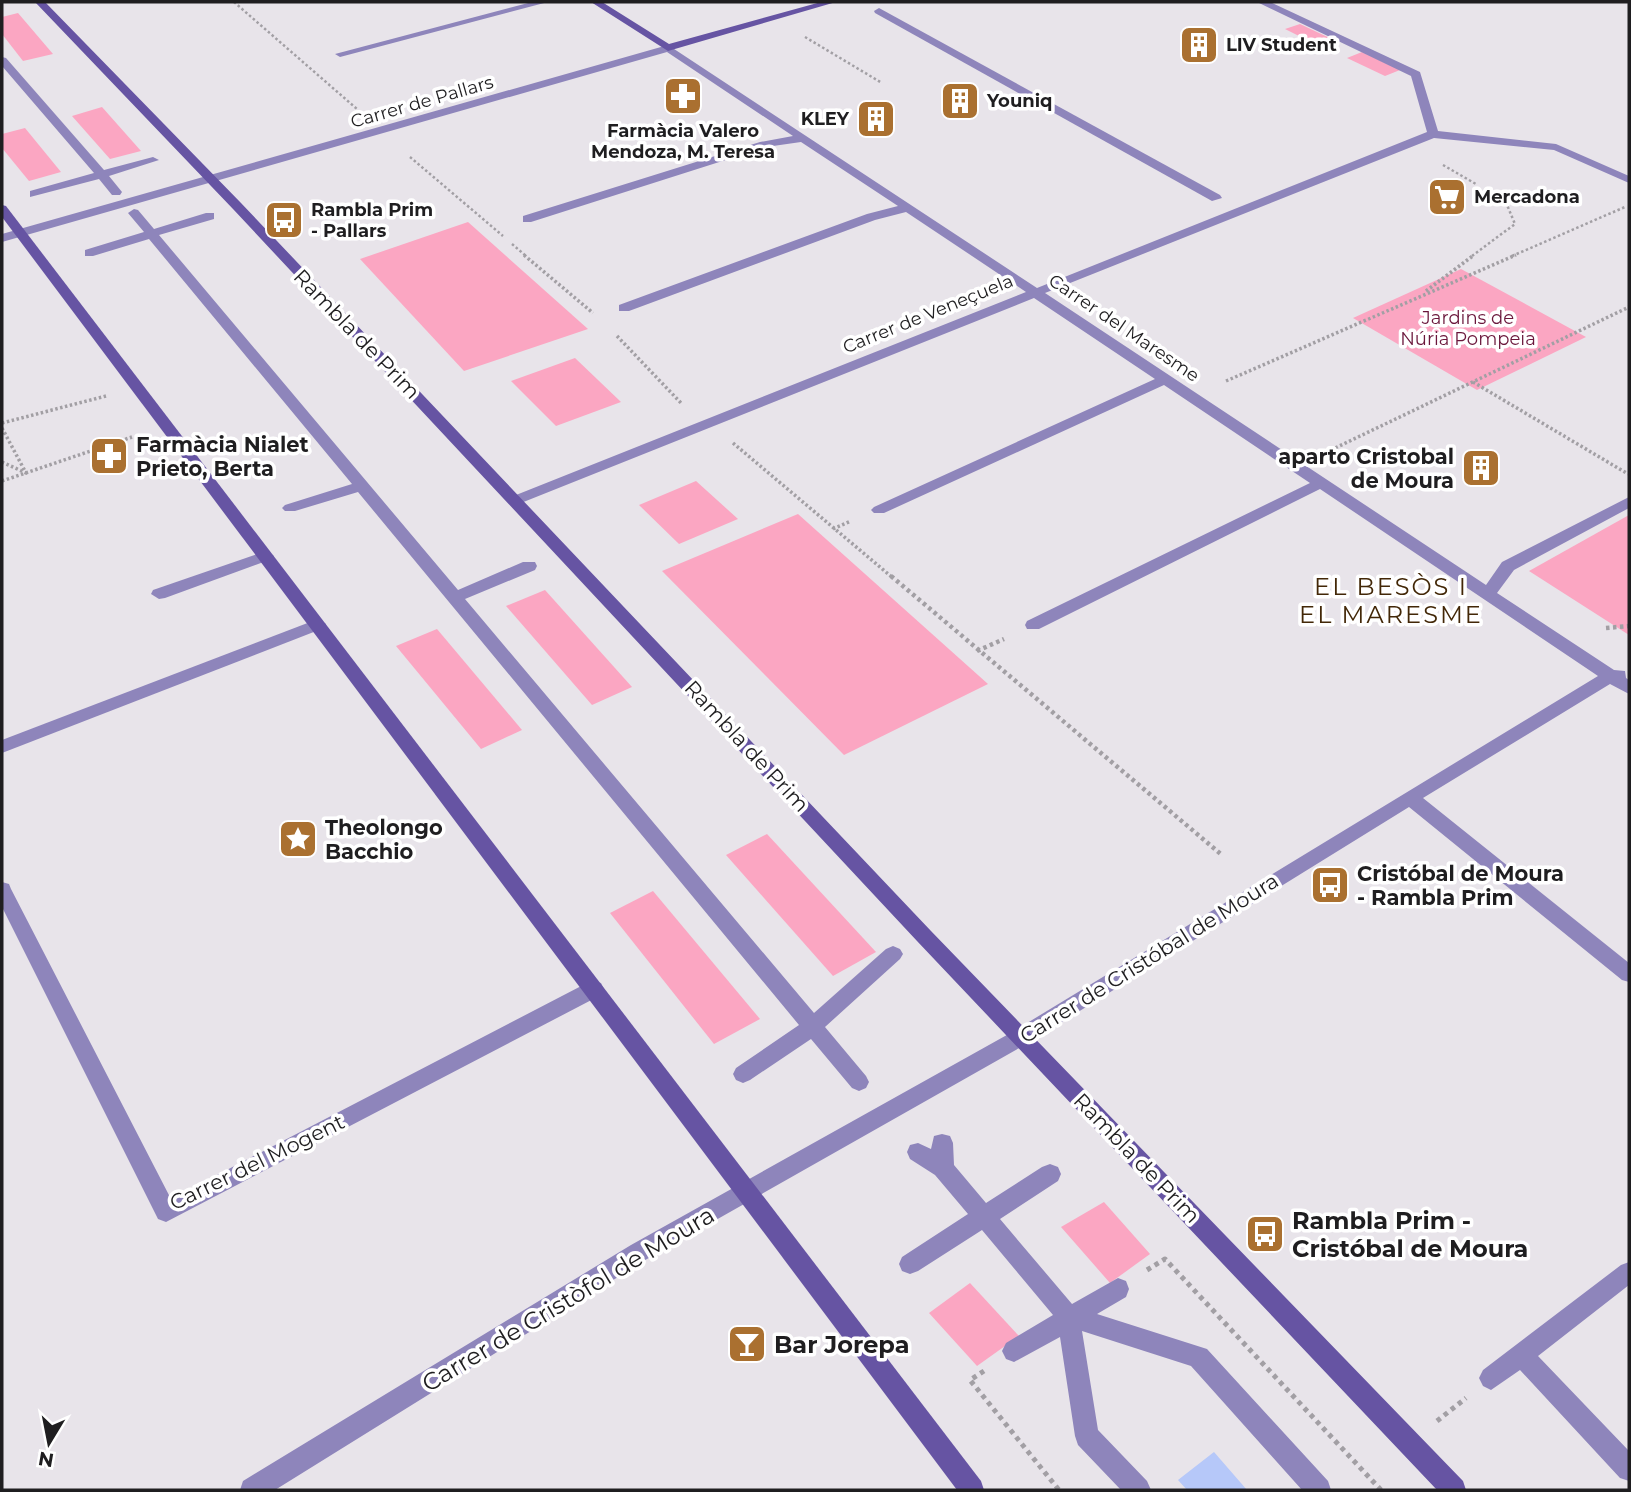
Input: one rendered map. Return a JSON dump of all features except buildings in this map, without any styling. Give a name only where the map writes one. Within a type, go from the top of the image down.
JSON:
[{"type":"main road","name":"Rambla de Prim","points":[[40,2],[1454,1490]]},
{"type":"main road","name":"Carrer del Maresme","points":[[596,2],[668,48]]},
{"type":"main road","name":"Carrer de Pallars","points":[[668,48],[831,2]]},
{"type":"main road","points":[[2,209],[972,1490]]},
{"type":"street","points":[[340,54],[544,2]]},
{"type":"street","points":[[1262,2],[1416,74],[1433,134],[1556,147],[1629,180]]},
{"type":"street","points":[[879,11],[1216,198]]},
{"type":"street","name":"Carrer de Pallars","points":[[2,238],[211,181],[668,48]]},
{"type":"street","name":"Carrer del Maresme","points":[[668,48],[1319,484],[1620,675],[1629,688]]},
{"type":"street","points":[[2,60],[116,192]]},
{"type":"street","name":"Carrer de Veneçuela","points":[[516,500],[1433,134]]},
{"type":"street","points":[[527,219],[764,144],[802,138]]},
{"type":"street","points":[[34,194],[153,160]]},
{"type":"street","points":[[624,309],[872,217],[906,208]]},
{"type":"street","points":[[134,213],[859,1082]]},
{"type":"street","points":[[89,253],[210,216]]},
{"type":"street","points":[[879,510],[1164,380]]},
{"type":"street","points":[[1033,625],[1319,484]]},
{"type":"street","points":[[290,508],[362,486]]},
{"type":"street","points":[[1489,593],[1508,566],[1629,502]]},
{"type":"street","points":[[159,594],[266,556]]},
{"type":"street","points":[[455,597],[529,566]]},
{"type":"street","points":[[2,747],[318,624]]},
{"type":"street","name":"Carrer de Cristóbal de Moura","points":[[886,1114],[1021,1037],[1409,798],[1620,675]]},
{"type":"street","points":[[1409,798],[1629,974]]},
{"type":"street","name":"Carrer del Mogent","points":[[2,889],[166,1212],[594,989]]},
{"type":"street","points":[[743,1074],[813,1026],[893,954]]},
{"type":"street","name":"Carrer de Cristòfol de Moura","points":[[252,1490],[639,1252],[886,1114]]},
{"type":"street","points":[[942,1143],[943,1168]]},
{"type":"street","points":[[918,1152],[943,1168],[1068,1316],[1087,1436],[1139,1490]]},
{"type":"street","points":[[910,1264],[982,1215],[1050,1174]]},
{"type":"street","points":[[1491,1378],[1629,1272]]},
{"type":"street","points":[[1014,1351],[1068,1316],[1118,1289]]},
{"type":"street","points":[[1068,1316],[1199,1357],[1319,1490]]},
{"type":"street","points":[[1521,1355],[1629,1469]]},
{"type":"path","points":[[234,2],[361,113]]},
{"type":"path","points":[[797,32],[882,83]]},
{"type":"path","points":[[410,158],[597,316]]},
{"type":"path","points":[[1433,160],[1476,184]]},
{"type":"path","points":[[1417,297],[1515,223],[1507,205]]},
{"type":"path","points":[[1226,381],[1629,206]]},
{"type":"path","points":[[1331,450],[1629,307]]},
{"type":"path","points":[[611,330],[684,406]]},
{"type":"path","points":[[1472,382],[1629,475]]},
{"type":"path","points":[[2,423],[107,396]]},
{"type":"path","points":[[2,429],[26,473]]},
{"type":"path","points":[[2,481],[132,437]]},
{"type":"path","points":[[726,438],[1222,855]]},
{"type":"path","points":[[2,462],[26,473]]},
{"type":"path","points":[[1606,628],[1629,626]]},
{"type":"path","points":[[1014,1351],[970,1380],[1059,1490]]},
{"type":"green space","points":[[18,13],[53,54],[23,61],[2,34],[2,17]]},
{"type":"green space","points":[[1300,24],[1336,41],[1321,47],[1285,29]]},
{"type":"green space","points":[[1362,52],[1400,70],[1385,76],[1347,58]]},
{"type":"green space","points":[[102,107],[141,151],[110,159],[72,116]]},
{"type":"green space","points":[[25,128],[61,172],[29,181],[2,148],[2,134]]},
{"type":"green space","points":[[468,222],[588,329],[464,371],[360,259]]},
{"type":"green space","name":"Jardins de Núria Pompeia","points":[[1461,269],[1586,337],[1477,390],[1353,318]]},
{"type":"green space","points":[[575,358],[621,402],[556,426],[511,381]]},
{"type":"green space","points":[[696,481],[738,519],[679,544],[639,505]]},
{"type":"green space","points":[[798,514],[988,684],[844,755],[662,571]]},
{"type":"green space","points":[[1629,515],[1629,635],[1529,571]]},
{"type":"green space","points":[[545,590],[632,687],[592,705],[506,606]]},
{"type":"green space","points":[[437,629],[522,730],[481,749],[396,646]]},
{"type":"green space","points":[[767,834],[876,952],[833,976],[726,855]]},
{"type":"green space","points":[[653,891],[760,1019],[714,1044],[610,913]]},
{"type":"green space","points":[[1104,1202],[1150,1254],[1110,1283],[1061,1227]]},
{"type":"green space","points":[[970,1283],[1019,1336],[977,1366],[929,1313]]},
{"type":"water","points":[[1214,1452],[1247,1490],[1187,1490],[1178,1480]]},
{"type":"place","name":"LIV Student","points":[[1199,45]]},
{"type":"place","name":"Farmàcia Valero Mendoza, M. Teresa","points":[[683,96]]},
{"type":"place","name":"Youniq","points":[[960,101]]},
{"type":"place","name":"KLEY","points":[[876,119]]},
{"type":"place","name":"Mercadona","points":[[1447,197]]},
{"type":"place","name":"Rambla Prim - Pallars","points":[[284,220]]},
{"type":"place","name":"Farmàcia Nialet Prieto, Berta","points":[[109,456]]},
{"type":"place","name":"aparto Cristobal de Moura","points":[[1481,468]]},
{"type":"place","name":"Theolongo Bacchio","points":[[298,839]]},
{"type":"place","name":"Cristóbal de Moura - Rambla Prim","points":[[1330,885]]},
{"type":"place","name":"Rambla Prim - Cristóbal de Moura","points":[[1265,1234]]},
{"type":"place","name":"Bar Jorepa","points":[[747,1344]]},
{"type":"district","name":"EL BESÒS I EL MARESME","points":[[1391,600]]}]
